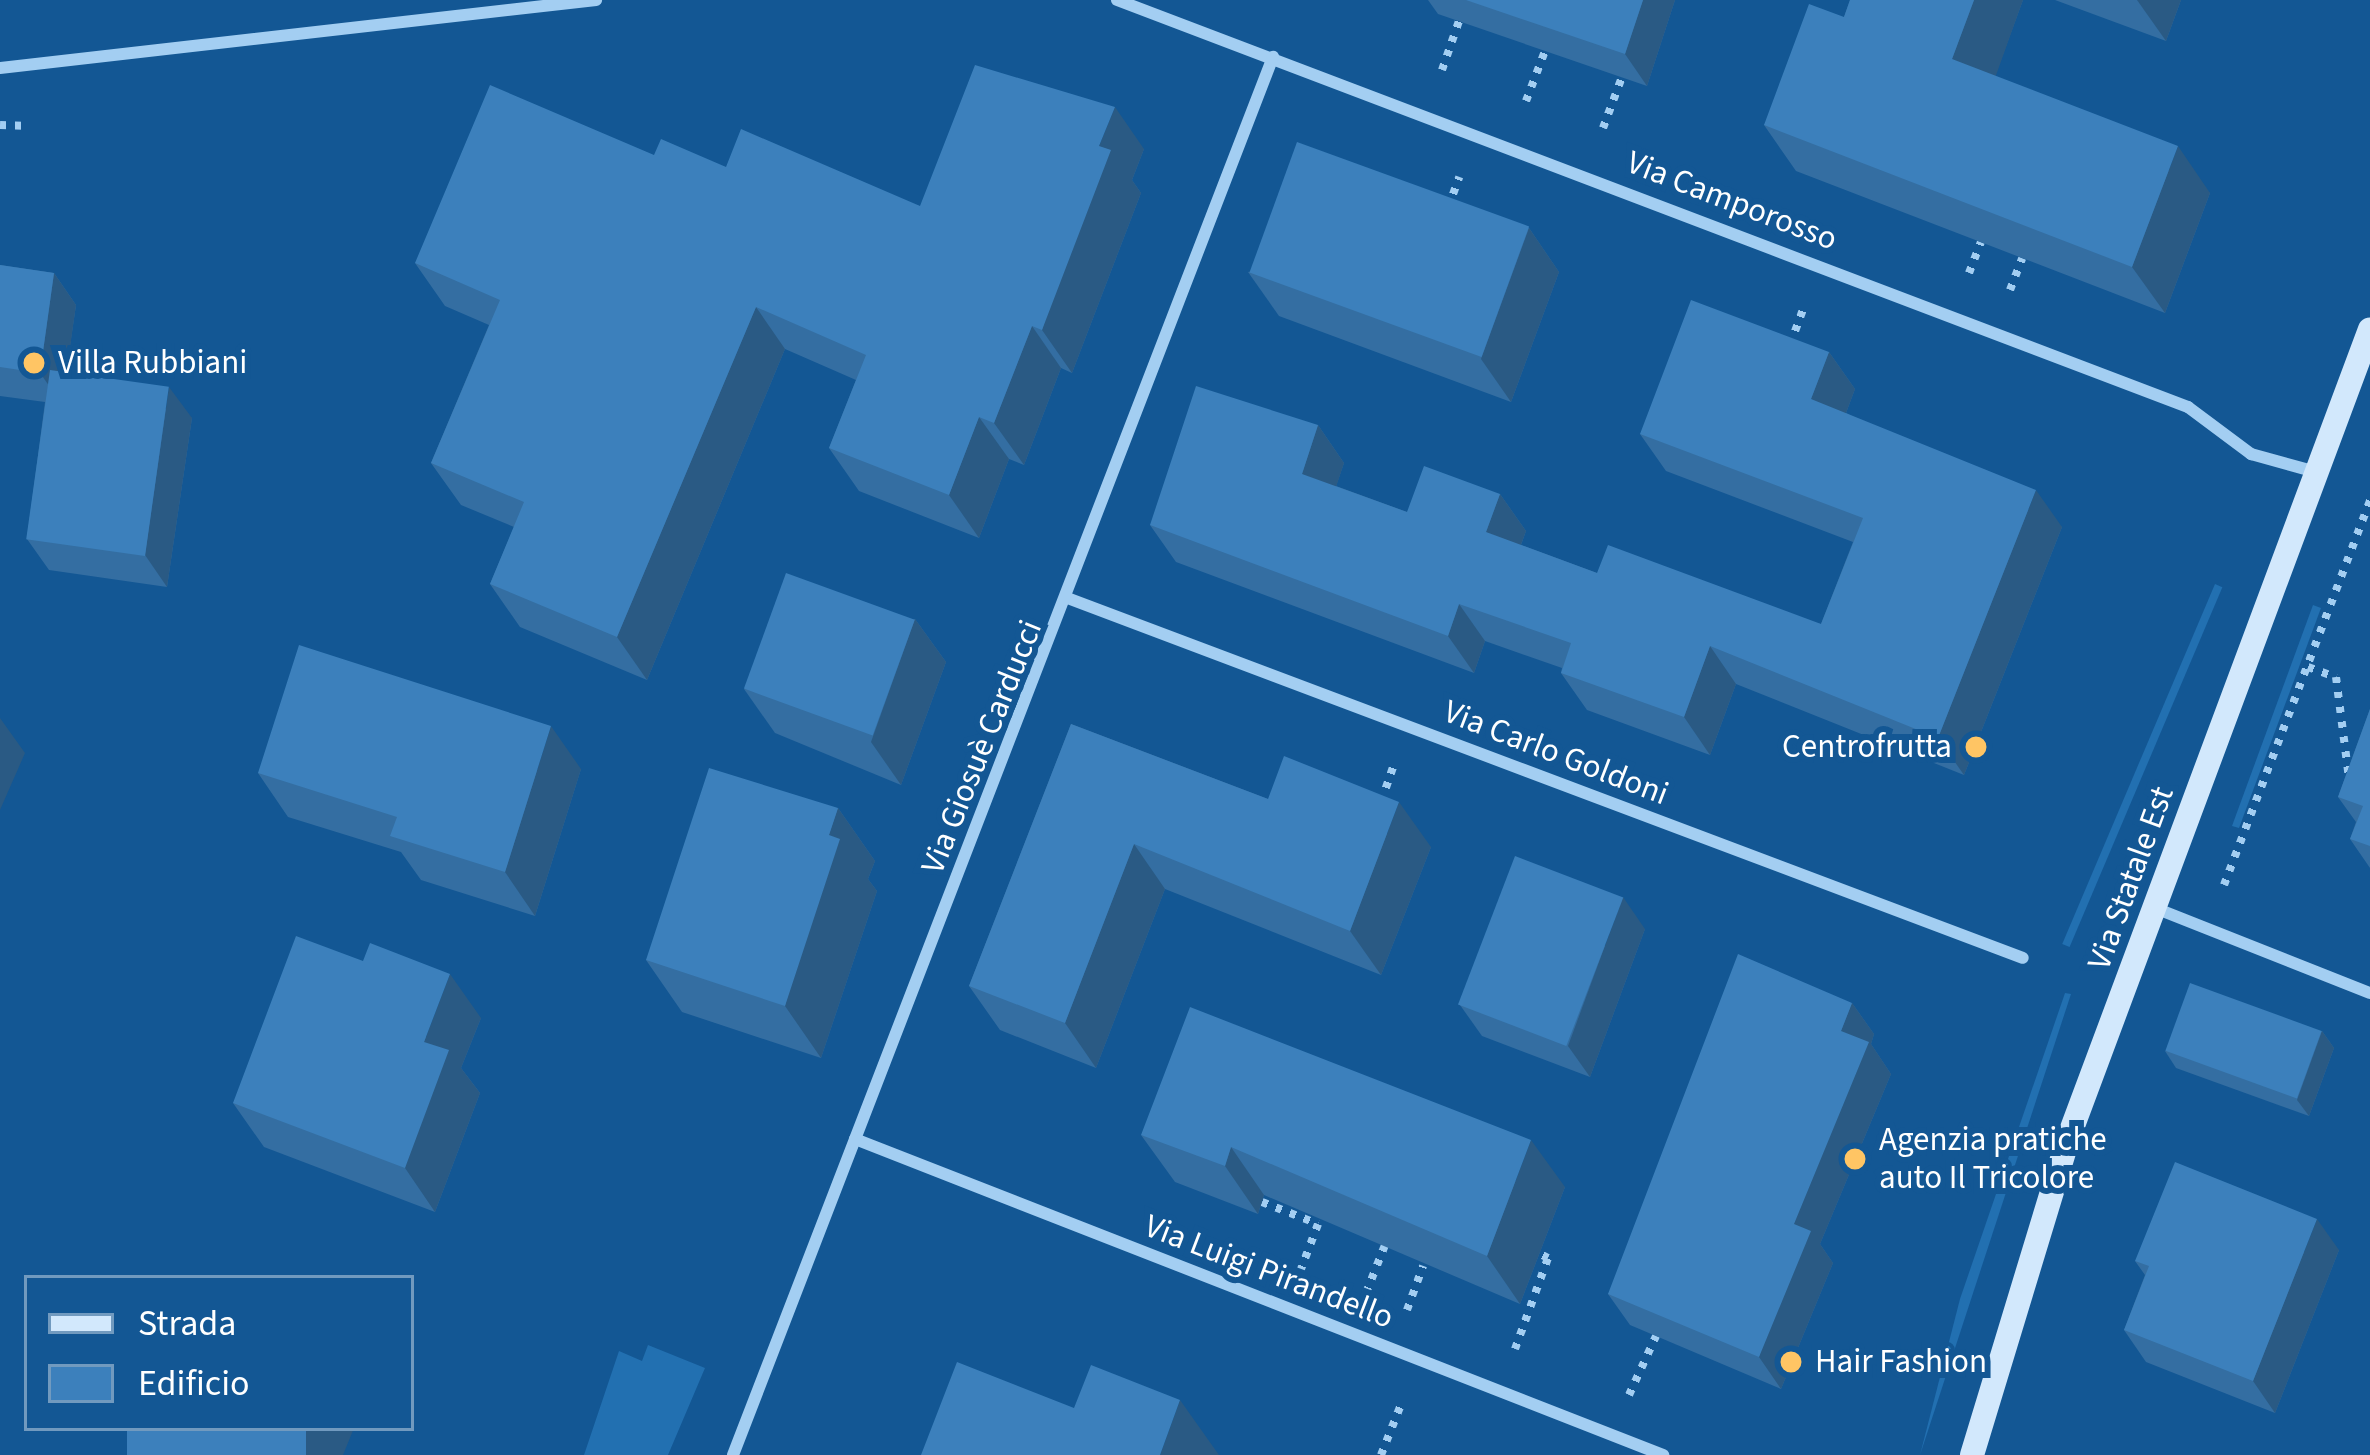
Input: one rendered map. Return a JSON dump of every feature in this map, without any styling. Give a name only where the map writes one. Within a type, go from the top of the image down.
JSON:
[{"type":"street","points":[[0,68],[596,0]]},
{"type":"street","name":"Via Camporosso","points":[[1117,0],[2188,407],[2251,454],[2317,472]]},
{"type":"street","name":"Via Giosuè Carducci","points":[[733,1455],[1070,599],[1274,57]]},
{"type":"street","name":"Via Statale Est","points":[[1972,1455],[2068,1139],[2370,329]]},
{"type":"street","name":"Via Carlo Goldoni","points":[[1070,599],[2024,958]]},
{"type":"street","points":[[2156,908],[2370,993]]},
{"type":"street","name":"Via Luigi Pirandello","points":[[855,1139],[1663,1455]]},
{"type":"path","points":[[1442,70],[1459,21]]},
{"type":"path","points":[[1526,101],[1544,51]]},
{"type":"path","points":[[1603,128],[1622,77]]},
{"type":"path","points":[[0,125],[23,126]]},
{"type":"path","points":[[1442,227],[1460,176]]},
{"type":"path","points":[[1969,273],[1981,242]]},
{"type":"path","points":[[2010,290],[2022,258]]},
{"type":"path","points":[[1784,362],[1804,307]]},
{"type":"path","points":[[2247,832],[2370,500]]},
{"type":"path","points":[[2308,667],[2336,677],[2351,792]]},
{"type":"path","points":[[1372,824],[1395,764]]},
{"type":"path","points":[[1262,1202],[1318,1224],[1301,1270]]},
{"type":"path","points":[[1365,1296],[1396,1217]]},
{"type":"path","points":[[1513,1353],[1549,1258],[1540,1254]]},
{"type":"path","points":[[1406,1311],[1424,1266]]},
{"type":"path","points":[[1628,1397],[1656,1336]]},
{"type":"path","points":[[1382,1455],[1402,1402]]},
{"type":"shaded area","points":[[2215,584],[2222,587],[2070,947],[2062,944]]},
{"type":"shaded area","points":[[2313,605],[2321,608],[2239,828],[2232,826]]},
{"type":"shaded area","points":[[2065,993],[2071,994],[1920,1455],[1960,1299]]},
{"type":"shaded area","points":[[648,1345],[705,1368],[668,1455],[584,1455],[619,1351],[642,1361]]},
{"type":"building","points":[[1466,0],[1643,0],[1625,54]]},
{"type":"building","points":[[1850,0],[1974,0],[1952,59],[2178,146],[2132,267],[1764,125],[1809,4],[1844,17]]},
{"type":"building","points":[[975,65],[1115,107],[1099,146],[1111,150],[1042,330],[1032,326],[994,423],[979,417],[949,495],[829,448],[866,355],[756,307],[617,637],[490,584],[524,502],[431,463],[500,300],[415,263],[490,85],[654,155],[661,139],[726,167],[741,129],[920,206]]},
{"type":"building","points":[[1297,142],[1529,226],[1482,357],[1249,273]]},
{"type":"building","points":[[0,265],[54,273],[40,373],[0,367]]},
{"type":"building","points":[[1691,300],[1829,352],[1811,399],[2036,490],[1938,738],[1710,646],[1684,717],[1561,673],[1571,643],[1459,604],[1448,636],[1150,525],[1196,386],[1318,425],[1302,474],[1407,512],[1424,466],[1500,494],[1486,532],[1597,573],[1608,545],[1821,624],[1863,518],[1640,434]]},
{"type":"building","points":[[50,370],[169,387],[145,556],[26,539]]},
{"type":"building","points":[[786,573],[915,620],[873,735],[744,689]]},
{"type":"building","points":[[299,645],[551,726],[505,872],[390,836],[397,817],[258,773]]},
{"type":"building","points":[[2370,709],[2370,846],[2350,839],[2363,806],[2338,797]]},
{"type":"building","points":[[1071,724],[1268,799],[1284,756],[1399,802],[1350,931],[1134,844],[1065,1023],[969,986]]},
{"type":"building","points":[[709,768],[838,808],[829,835],[840,839],[785,1006],[646,960]]},
{"type":"building","points":[[1515,856],[1623,898],[1566,1046],[1458,1004]]},
{"type":"building","points":[[296,936],[363,961],[370,943],[450,974],[424,1042],[449,1050],[405,1168],[233,1103]]},
{"type":"building","points":[[1738,954],[1852,1003],[1841,1031],[1869,1042],[1794,1224],[1811,1231],[1759,1357],[1608,1294]]},
{"type":"building","points":[[2190,983],[2322,1031],[2297,1099],[2165,1051]]},
{"type":"building","points":[[1190,1007],[1531,1140],[1487,1256],[1231,1147],[1225,1166],[1141,1135]]},
{"type":"building","points":[[2175,1162],[2317,1219],[2253,1381],[2124,1330],[2149,1266],[2135,1261]]},
{"type":"building","points":[[957,1362],[1074,1408],[1091,1365],[1180,1400],[1160,1455],[921,1455]]},
{"type":"building","points":[[127,1431],[306,1431],[306,1455],[127,1455]]},
{"type":"place","name":"Villa Rubbiani","points":[[34,363]]},
{"type":"place","name":"Centrofrutta","points":[[1976,747]]},
{"type":"place","name":"Agenzia pratiche auto Il Tricolore","points":[[1855,1159]]},
{"type":"place","name":"Hair Fashion","points":[[1791,1362]]}]
